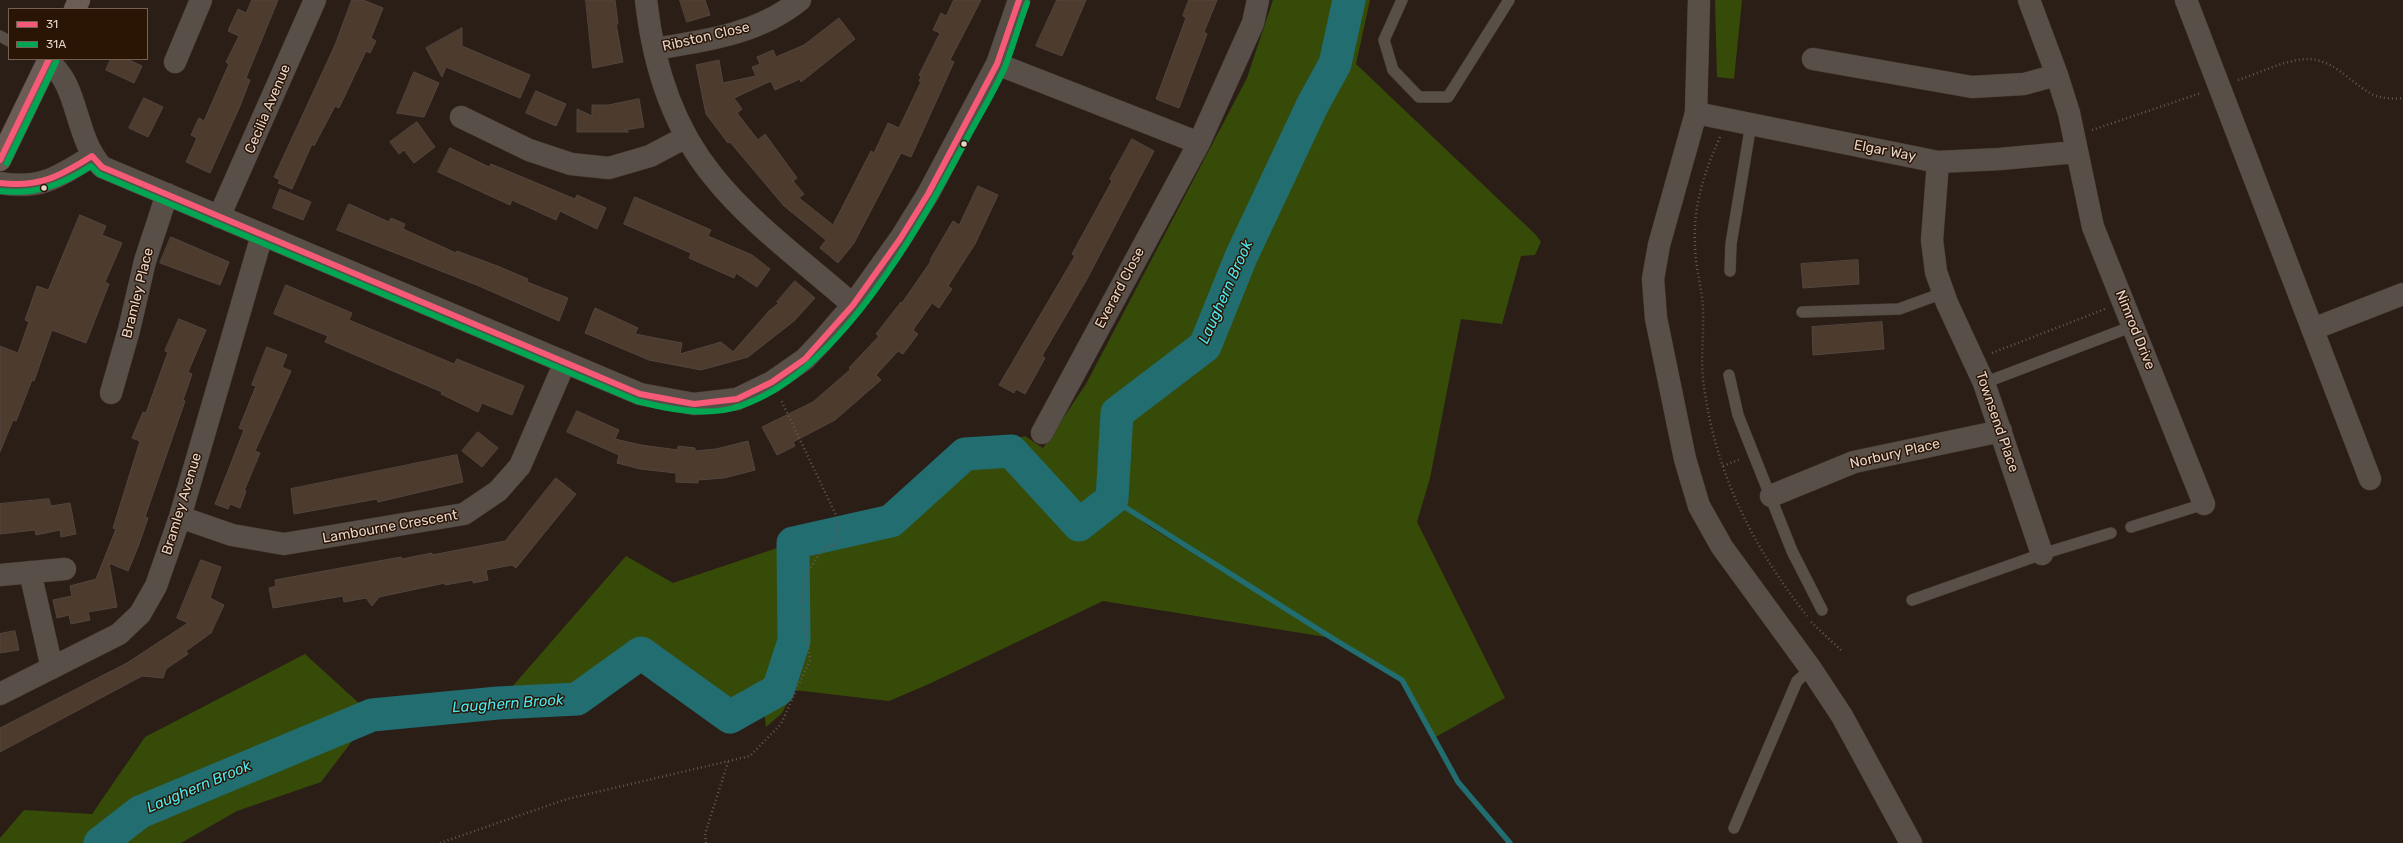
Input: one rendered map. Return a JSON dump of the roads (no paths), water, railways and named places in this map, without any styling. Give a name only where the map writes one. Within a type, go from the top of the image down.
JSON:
[{"type":"main road","points":[[0,160],[46,60]]},
{"type":"street","points":[[175,62],[201,0]]},
{"type":"street","name":"Cecilia Avenue","points":[[219,217],[315,0]]},
{"type":"street","points":[[646,0],[654,49],[673,112],[686,137],[712,176],[745,211],[853,306]]},
{"type":"street","name":"Ribston Close","points":[[654,49],[696,42],[758,26],[784,13],[800,0]]},
{"type":"street","points":[[46,60],[63,76],[84,142],[92,156],[102,167],[640,394],[694,404],[737,399],[772,382],[805,359],[853,306],[900,239],[928,194],[997,64],[1019,0]]},
{"type":"street","name":"Everard Close","points":[[1042,433],[1199,143],[1253,23],[1258,0]]},
{"type":"street","points":[[1699,0],[1696,113],[1658,245],[1653,279],[1657,326],[1685,459],[1699,506],[1722,547],[1811,669],[1842,716],[1912,840]]},
{"type":"street","name":"Nimrod Drive","points":[[2029,0],[2057,75],[2094,227],[2204,504]]},
{"type":"street","points":[[2186,0],[2218,87],[2370,478]]},
{"type":"street","points":[[1813,59],[1972,87],[2024,84],[2057,75]]},
{"type":"street","points":[[997,64],[1199,143]]},
{"type":"street","name":"Elgar Way","points":[[1696,113],[1938,162],[2000,159],[2075,144]]},
{"type":"street","points":[[461,117],[528,150],[572,164],[609,168],[650,156],[686,137]]},
{"type":"street","points":[[0,183],[37,185],[64,174],[92,156]]},
{"type":"street","name":"Townsend Place","points":[[1938,162],[1932,240],[1936,272],[1943,293],[1975,360],[1984,383],[2042,554]]},
{"type":"street","name":"Bramley Place","points":[[111,393],[129,330],[145,261],[166,194]]},
{"type":"street","name":"Bramley Avenue","points":[[0,694],[119,634],[140,614],[156,586],[180,517],[262,235]]},
{"type":"street","points":[[2313,329],[2403,294]]},
{"type":"street","name":"Lambourne Crescent","points":[[180,517],[232,535],[284,544],[464,514],[498,491],[520,466],[565,362]]},
{"type":"street","name":"Norbury Place","points":[[1771,496],[1854,462],[2000,431]]},
{"type":"street","points":[[0,575],[65,569]]},
{"type":"street","points":[[30,572],[52,668]]},
{"type":"lane","points":[[1402,0],[1384,40],[1392,70],[1419,97],[1448,97],[1509,0]]},
{"type":"lane","points":[[1730,270],[1731,244],[1751,124]]},
{"type":"lane","points":[[1802,312],[1899,309],[1943,293]]},
{"type":"lane","points":[[1984,383],[2133,326]]},
{"type":"lane","points":[[1729,375],[1738,415],[1792,551],[1822,610]]},
{"type":"lane","points":[[2131,527],[2204,504]]},
{"type":"lane","points":[[1912,600],[2042,554],[2110,533]]},
{"type":"lane","points":[[1734,828],[1797,681],[1811,669]]},
{"type":"waterway","name":"Laughern Brook","points":[[100,843],[140,812],[372,715],[498,703],[577,699],[641,653],[730,717],[778,690],[794,641],[793,543],[891,521],[965,454],[1011,451],[1079,525],[1112,499],[1117,413],[1205,346],[1241,257],[1313,104],[1335,64],[1349,0]]},
{"type":"waterway","points":[[1112,499],[1332,638],[1402,680],[1458,782],[1510,843]]}]
